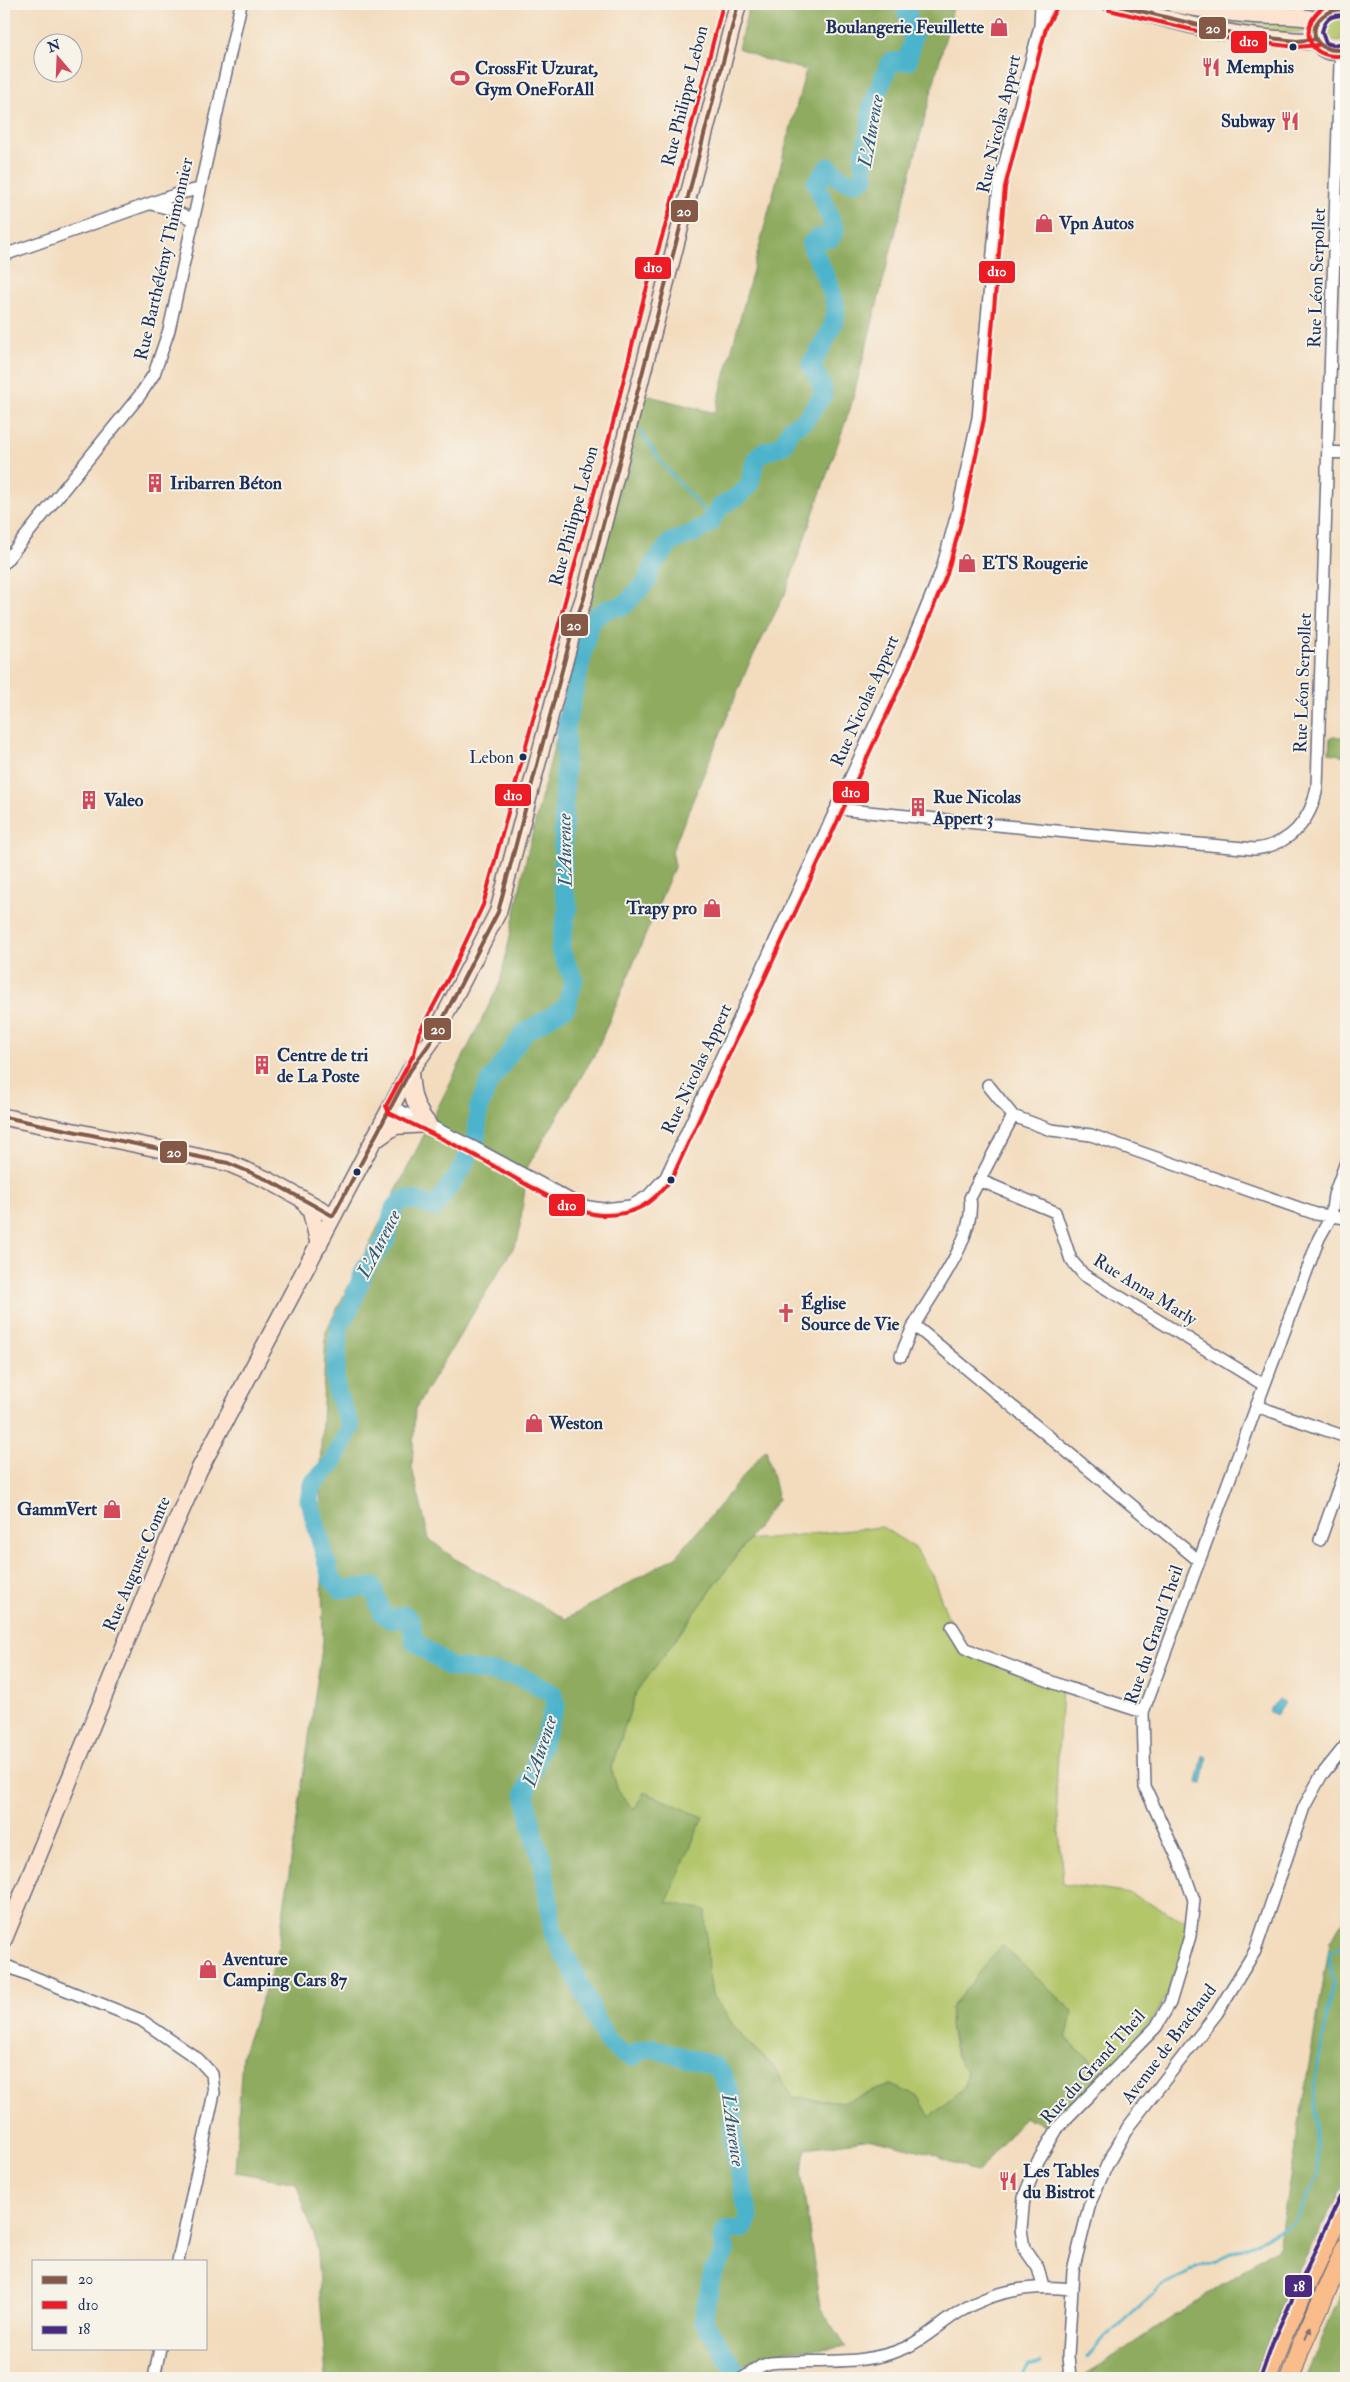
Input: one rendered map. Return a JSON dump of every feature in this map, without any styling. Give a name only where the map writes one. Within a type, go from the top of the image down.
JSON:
[{"type":"main road","points":[[1268,2378],[1281,2339],[1346,2200]]},
{"type":"main road","points":[[1290,2378],[1300,2349],[1346,2247]]},
{"type":"street","name":"Rue Barthélémy Thimonnier","points":[[4,562],[140,395],[154,374],[169,330],[241,4]]},
{"type":"street","name":"Rue Philippe Lebon","points":[[420,1056],[425,1035],[456,978],[492,899],[618,429],[649,302],[673,222],[729,4]]},
{"type":"street","name":"Rue Philippe Lebon","points":[[333,1216],[410,1071],[432,1040],[498,912],[573,629],[584,598],[738,4]]},
{"type":"street","name":"Rue Nicolas Appert","points":[[392,1107],[471,1146],[582,1206],[603,1209],[626,1208],[648,1196],[666,1177],[904,662],[941,572],[957,514],[978,418],[999,186],[1040,26],[1041,4]]},
{"type":"street","name":"Rue Nicolas Appert","points":[[1040,26],[1052,4]]},
{"type":"street","points":[[1111,4],[1216,32],[1291,40],[1311,41],[1316,39]]},
{"type":"street","points":[[1174,4],[1256,15],[1307,17],[1332,9]]},
{"type":"street","points":[[1332,9],[1314,28],[1316,39],[1321,45],[1343,54]]},
{"type":"street","name":"Rue Léon Serpollet","points":[[837,805],[848,810],[1255,849],[1276,844],[1303,823],[1310,814],[1317,787],[1343,54]]},
{"type":"street","points":[[4,256],[199,189]]},
{"type":"street","points":[[151,204],[171,209],[193,220]]},
{"type":"street","points":[[1328,452],[1346,453]]},
{"type":"street","points":[[410,1071],[413,1099],[418,1112],[428,1124]]},
{"type":"street","points":[[988,1085],[1012,1116],[1051,1130],[1091,1135],[1316,1214],[1346,1218]]},
{"type":"street","points":[[901,1356],[914,1325],[935,1292],[968,1230],[972,1211],[970,1198],[1012,1116]]},
{"type":"street","points":[[4,1117],[219,1160],[268,1180],[333,1216]]},
{"type":"street","points":[[373,1143],[395,1126],[428,1124]]},
{"type":"street","name":"Rue du Grand Theil","points":[[1043,2286],[1038,2268],[1024,2248],[1020,2229],[1024,2197],[1038,2161],[1059,2126],[1156,2027],[1170,2003],[1181,1973],[1190,1936],[1194,1900],[1184,1872],[1145,1787],[1143,1712],[1319,1238],[1331,1217],[1334,1195],[1346,1162]]},
{"type":"street","name":"Rue Anna Marly","points":[[979,1180],[1055,1212],[1071,1260],[1084,1275],[1264,1385]]},
{"type":"street","points":[[302,1199],[328,1199],[349,1185]]},
{"type":"street","points":[[302,1199],[311,1212],[319,1245]]},
{"type":"street","name":"Rue Auguste Comte","points":[[4,1939],[162,1554],[199,1470],[333,1216]]},
{"type":"street","points":[[914,1325],[1198,1560]]},
{"type":"street","points":[[1256,1406],[1346,1437]]},
{"type":"street","points":[[1320,1540],[1346,1467]]},
{"type":"street","points":[[952,1627],[965,1648],[978,1654],[1066,1687],[1143,1712]]},
{"type":"street","name":"Avenue de Brachaud","points":[[1070,2378],[1068,2356],[1073,2271],[1090,2203],[1107,2165],[1128,2127],[1217,2013],[1255,1951],[1273,1903],[1294,1832],[1304,1807],[1322,1776],[1346,1745]]},
{"type":"street","points":[[4,1965],[141,2020],[198,2059],[212,2074],[214,2093],[178,2260]]},
{"type":"street","points":[[744,2378],[761,2366],[770,2363],[847,2361],[886,2355],[905,2348],[959,2312],[985,2298],[1018,2289],[1043,2286],[1072,2289]]},
{"type":"street","points":[[154,2378],[160,2350]]},
{"type":"green space","points":[[750,4],[954,4],[851,406],[785,594],[749,664],[672,851],[675,865],[596,1052],[528,1166],[518,1240],[415,1409],[412,1468],[429,1539],[455,1559],[566,1619],[677,1556],[766,1449],[778,1499],[636,1693],[611,1768],[618,1791],[634,1810],[644,1792],[703,1817],[667,1902],[705,1910],[708,1970],[712,1995],[742,2037],[772,2065],[793,2097],[844,2102],[891,2085],[919,2097],[930,2117],[964,2088],[967,2072],[959,2064],[950,2026],[951,2008],[1002,1945],[1073,2012],[1066,2039],[1105,2072],[1053,2128],[1024,2117],[977,2173],[930,2153],[872,2139],[807,2148],[801,2172],[820,2307],[846,2347],[785,2351],[724,2371],[721,2378],[330,2378],[326,2377],[316,2241],[296,2183],[235,2172],[242,2055],[277,1956],[323,1641],[320,1468],[326,1331],[500,983],[527,855],[642,394],[715,413],[806,70],[763,59],[738,48]]},
{"type":"green space","points":[[1170,9],[1309,21],[1308,32],[1251,33],[1169,12]]},
{"type":"green space","points":[[1336,17],[1345,20],[1348,29],[1345,38],[1336,41],[1327,38],[1324,29],[1327,20]]},
{"type":"green space","points":[[1330,737],[1346,737],[1346,756],[1329,753]]},
{"type":"green space","points":[[882,1527],[915,1548],[932,1575],[958,1643],[1062,1689],[1056,1788],[1063,1884],[1131,1894],[1189,1923],[1178,1969],[1167,1996],[1152,2019],[1105,2072],[1066,2039],[951,2008],[951,2024],[955,2050],[967,2072],[964,2088],[930,2118],[891,2085],[844,2102],[793,2097],[772,2065],[742,2037],[712,1995],[708,1970],[667,1902],[634,1810],[618,1791],[611,1768],[636,1693],[748,1540]]},
{"type":"green space","points":[[1346,1915],[1346,2179],[1286,2294],[1254,2378],[1087,2378],[1087,2374],[1278,2247],[1330,1942]]},
{"type":"green space","points":[[1346,2281],[1346,2378],[1305,2378],[1344,2286]]},
{"type":"water","points":[[1279,1699],[1285,1703],[1276,1716],[1269,1711]]},
{"type":"water","points":[[1203,1756],[1207,1757],[1202,1784],[1197,1783]]},
{"type":"waterway","name":"L'Aurence","points":[[740,2378],[703,2320],[713,2271],[726,2251],[722,2239],[726,2230],[744,2228],[749,2217],[733,2144],[733,2103],[723,2075],[715,2066],[652,2048],[640,2050],[632,2057],[621,2053],[606,2040],[578,1980],[553,1933],[543,1861],[535,1841],[525,1793],[556,1704],[553,1694],[520,1676],[450,1667],[414,1641],[411,1621],[405,1615],[391,1620],[382,1613],[373,1587],[340,1589],[331,1578],[309,1500],[312,1484],[332,1464],[351,1427],[337,1393],[335,1375],[340,1324],[350,1308],[365,1269],[385,1241],[394,1208],[404,1199],[418,1201],[434,1208],[462,1169],[476,1138],[479,1107],[489,1083],[524,1033],[566,1007],[574,980],[560,949],[568,906],[562,884],[566,725],[590,623],[605,610],[624,606],[647,581],[652,566],[671,542],[696,532],[710,523],[720,507],[738,496],[749,486],[756,459],[764,452],[783,445],[791,428],[805,420],[823,395],[822,386],[811,364],[830,331],[836,311],[829,286],[811,244],[817,238],[831,238],[835,230],[816,183],[829,167],[839,178],[854,183],[864,178],[863,160],[870,127],[871,109],[890,62],[908,61],[913,36],[905,4]]},
{"type":"waterway","name":"L'Aurence","points":[[907,10],[912,4]]},
{"type":"waterway","points":[[640,431],[664,466],[712,519]]},
{"type":"waterway","points":[[1087,2357],[1106,2336],[1162,2286],[1186,2275],[1196,2267],[1216,2261],[1295,2223],[1319,2174],[1314,2087],[1333,1984],[1329,1953],[1346,1945]]},
{"type":"waterway","points":[[1019,2378],[1029,2366],[1040,2363]]},
{"type":"transit line","name":"d10","points":[[723,4],[667,220],[643,301],[612,427],[483,905],[450,975],[419,1033],[414,1054],[386,1106],[389,1113],[463,1149],[557,1201],[590,1213],[604,1215],[625,1213],[642,1206],[657,1196],[671,1180],[910,665],[947,574],[963,515],[984,419],[1005,187],[1046,28],[1057,7]]},
{"type":"transit line","name":"20","points":[[333,1216],[410,1071],[432,1040],[498,912],[573,629],[584,598],[738,4]]},
{"type":"transit line","name":"20","points":[[1111,4],[1236,34],[1297,41],[1316,39]]},
{"type":"transit line","name":"d10","points":[[1329,4],[1319,11],[1312,20],[1309,39],[1313,47],[1321,53],[1332,56],[1346,55]]},
{"type":"transit line","name":"20","points":[[1346,9],[1332,11],[1323,16],[1317,23],[1314,32],[1316,40],[1322,46],[1332,50],[1346,49]]},
{"type":"transit line","name":"d10","points":[[1109,10],[1235,40],[1297,47],[1318,45]]},
{"type":"transit line","name":"18","points":[[1345,43],[1333,45],[1326,43],[1322,32],[1327,20],[1346,15]]},
{"type":"transit line","name":"20","points":[[4,1117],[228,1163],[268,1180],[333,1216]]},
{"type":"transit line","name":"18","points":[[1261,2376],[1275,2336],[1340,2197]]},
{"type":"place","name":"Boulangerie Feuillette","points":[[999,27]]},
{"type":"place","name":"Memphis","points":[[1211,67]]},
{"type":"place","name":"CrossFit Uzurat, Gym OneForAll","points":[[460,78]]},
{"type":"place","name":"Subway","points":[[1290,121]]},
{"type":"place","name":"Vpn Autos","points":[[1044,223]]},
{"type":"place","name":"Iribarren Béton","points":[[155,483]]},
{"type":"place","name":"ETS Rougerie","points":[[967,563]]},
{"type":"place","name":"Lebon","points":[[523,757]]},
{"type":"place","name":"Valeo","points":[[89,800]]},
{"type":"place","name":"Rue Nicolas Appert 3","points":[[918,807]]},
{"type":"place","name":"Trapy pro","points":[[712,908]]},
{"type":"place","name":"Centre de tri de La Poste","points":[[262,1065]]},
{"type":"place","name":"Église Source de Vie","points":[[786,1313]]},
{"type":"place","name":"Weston","points":[[534,1423]]},
{"type":"place","name":"GammVert","points":[[112,1509]]},
{"type":"place","name":"Aventure Camping Cars 87","points":[[208,1969]]},
{"type":"place","name":"Les Tables du Bistrot","points":[[1008,2181]]}]
